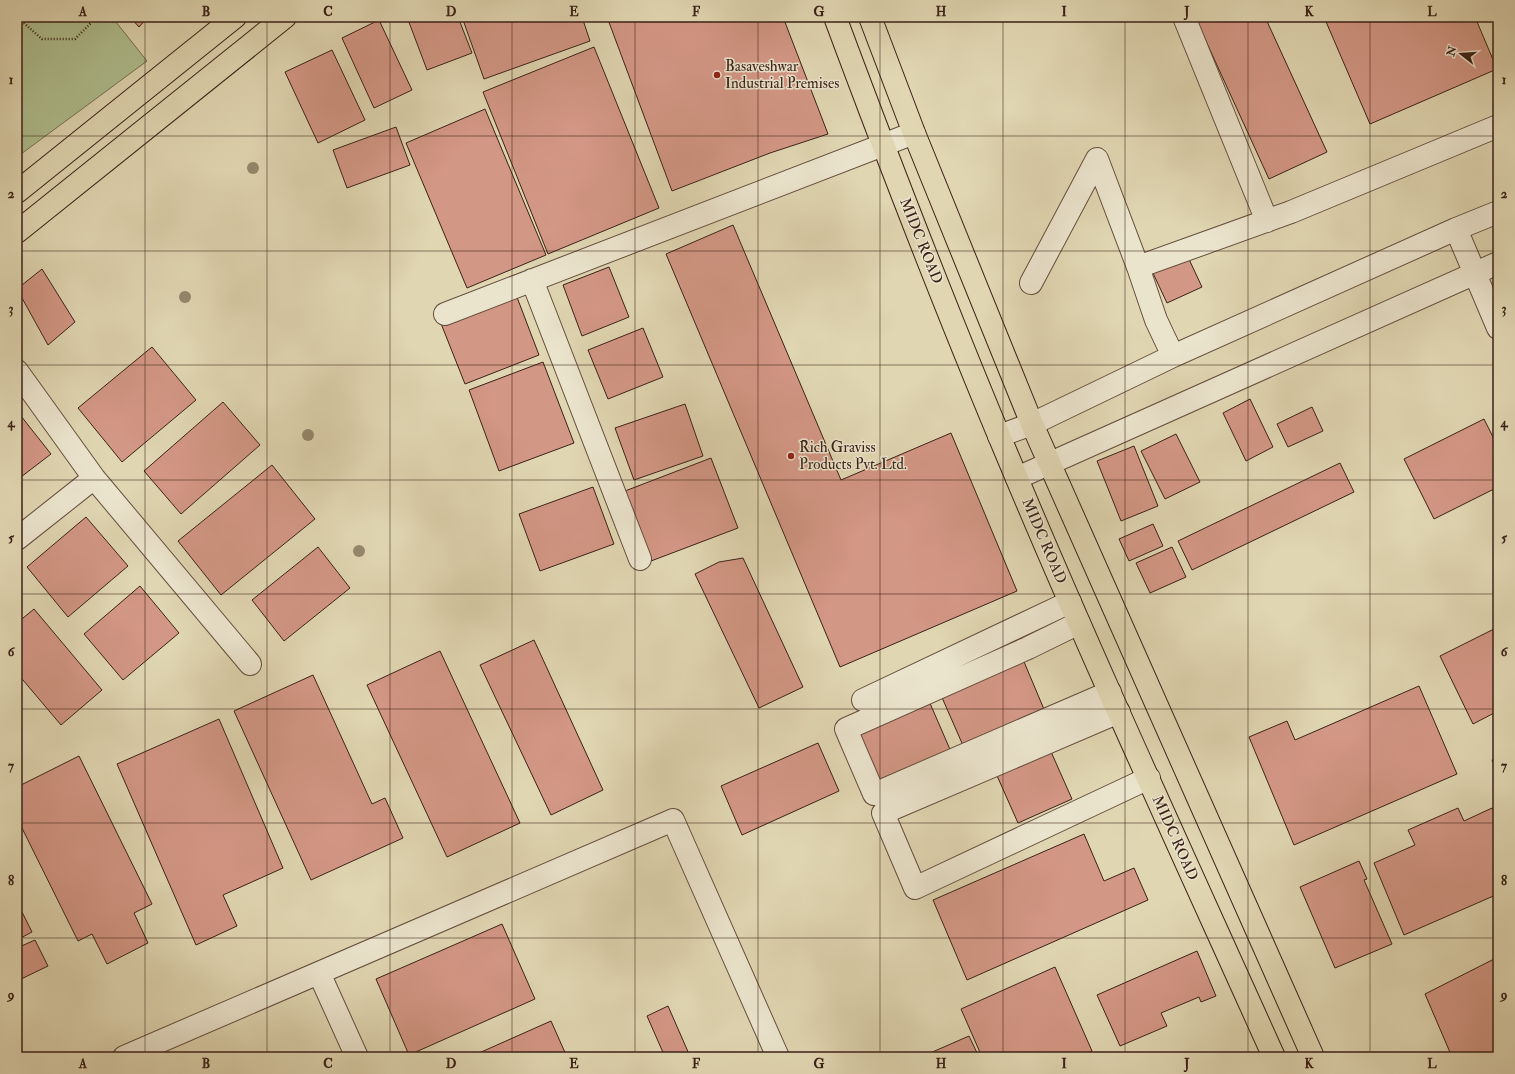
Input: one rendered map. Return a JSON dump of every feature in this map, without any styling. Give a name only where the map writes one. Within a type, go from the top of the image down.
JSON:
[{"type":"main road","points":[[17,192],[235,17]]},
{"type":"main road","points":[[17,232],[285,17]]},
{"type":"main road","name":"MIDC ROAD","points":[[835,17],[883,144],[1016,478],[1079,623],[1274,1057]]},
{"type":"main road","points":[[870,17],[914,133],[1032,424],[1312,1057]]},
{"type":"street","points":[[1184,17],[1267,221]]},
{"type":"street","points":[[1138,267],[1291,212],[1498,126]]},
{"type":"street","points":[[445,314],[914,133]]},
{"type":"street","points":[[1031,283],[1097,159],[1138,267],[1156,320],[1172,356]]},
{"type":"street","points":[[999,436],[1032,424],[1172,356],[1456,229],[1498,212]]},
{"type":"street","points":[[1456,229],[1498,328]]},
{"type":"street","points":[[1016,478],[1498,263]]},
{"type":"street","points":[[532,280],[640,558]]},
{"type":"street","points":[[17,370],[94,478],[250,664]]},
{"type":"street","points":[[17,539],[94,478]]},
{"type":"street","points":[[863,700],[1070,602]]},
{"type":"street","points":[[1079,623],[1028,648],[846,729],[874,794],[1110,692]]},
{"type":"street","points":[[1119,712],[883,813],[915,888],[1149,778]]},
{"type":"street","points":[[124,1057],[673,820],[778,1057]]},
{"type":"street","points":[[319,973],[357,1057]]},
{"type":"path","points":[[17,17],[42,38],[75,38],[91,23],[87,17]]},
{"type":"green space","points":[[17,17],[112,17],[147,61],[17,157]]},
{"type":"building","points":[[130,17],[148,17],[139,27]]},
{"type":"building","points":[[407,17],[458,17],[472,53],[427,70]]},
{"type":"building","points":[[462,17],[582,17],[590,41],[484,79]]},
{"type":"building","name":"Basaveshwar Industrial Premises","points":[[607,17],[783,17],[828,134],[770,153],[672,191]]},
{"type":"building","points":[[1195,17],[1265,17],[1327,152],[1269,179]]},
{"type":"building","points":[[1324,17],[1475,17],[1497,69],[1370,124]]},
{"type":"building","points":[[379,20],[412,90],[374,108],[342,38]]},
{"type":"building","points":[[594,47],[659,208],[548,254],[483,92]]},
{"type":"building","points":[[332,50],[365,120],[318,143],[285,72]]},
{"type":"building","points":[[485,109],[546,255],[467,288],[406,143]]},
{"type":"building","points":[[396,127],[410,165],[347,188],[333,150]]},
{"type":"building","name":"Rich Graviss Products Pvt. Ltd.","points":[[733,225],[841,480],[951,433],[1017,591],[840,667],[666,254]]},
{"type":"building","points":[[1187,255],[1202,287],[1167,303],[1152,271]]},
{"type":"building","points":[[609,267],[629,317],[582,336],[563,285]]},
{"type":"building","points":[[42,269],[75,322],[48,345],[17,289]]},
{"type":"building","points":[[515,292],[539,355],[465,384],[440,321]]},
{"type":"building","points":[[643,328],[663,377],[608,399],[588,350]]},
{"type":"building","points":[[152,347],[196,400],[122,462],[78,408]]},
{"type":"building","points":[[543,362],[574,443],[499,471],[469,390]]},
{"type":"building","points":[[1250,399],[1273,447],[1246,461],[1223,413]]},
{"type":"building","points":[[223,402],[260,445],[181,514],[144,471]]},
{"type":"building","points":[[685,404],[703,456],[634,480],[615,428]]},
{"type":"building","points":[[1312,407],[1323,431],[1288,447],[1277,424]]},
{"type":"building","points":[[17,411],[51,454],[17,480]]},
{"type":"building","points":[[1484,419],[1498,447],[1498,487],[1434,519],[1404,459]]},
{"type":"building","points":[[1176,434],[1200,482],[1165,499],[1141,451]]},
{"type":"building","points":[[1134,446],[1158,506],[1121,521],[1097,461]]},
{"type":"building","points":[[711,458],[738,528],[651,561],[625,491]]},
{"type":"building","points":[[1340,463],[1354,492],[1192,570],[1178,541]]},
{"type":"building","points":[[272,465],[315,519],[221,595],[178,541]]},
{"type":"building","points":[[593,487],[614,544],[540,571],[519,514]]},
{"type":"building","points":[[86,517],[128,566],[68,617],[27,567]]},
{"type":"building","points":[[1153,524],[1163,546],[1129,561],[1119,539]]},
{"type":"building","points":[[318,547],[350,588],[284,641],[252,600]]},
{"type":"building","points":[[1172,547],[1186,577],[1150,593],[1136,563]]},
{"type":"building","points":[[743,558],[803,687],[759,708],[695,574],[719,562]]},
{"type":"building","points":[[140,586],[179,633],[123,680],[84,634]]},
{"type":"building","points":[[34,609],[102,690],[61,725],[17,673],[17,623]]},
{"type":"building","points":[[1498,627],[1498,711],[1473,724],[1440,656]]},
{"type":"building","points":[[534,640],[603,790],[551,815],[480,665]]},
{"type":"building","points":[[440,651],[520,823],[447,857],[367,685]]},
{"type":"building","points":[[1022,657],[1046,714],[965,750],[940,693]]},
{"type":"building","points":[[313,675],[372,804],[385,798],[403,838],[311,880],[234,711]]},
{"type":"building","points":[[1419,686],[1457,774],[1294,845],[1249,737],[1287,721],[1295,740]]},
{"type":"building","points":[[929,701],[952,754],[881,785],[858,732]]},
{"type":"building","points":[[219,719],[283,868],[223,895],[237,926],[196,945],[117,764]]},
{"type":"building","points":[[818,743],[839,791],[742,835],[721,786]]},
{"type":"building","points":[[1048,745],[1072,799],[1018,823],[994,769]]},
{"type":"building","points":[[79,756],[152,904],[134,913],[148,943],[107,964],[92,934],[78,941],[17,818],[17,787]]},
{"type":"building","points":[[1498,757],[1498,774],[1492,760]]},
{"type":"building","points":[[1458,808],[1464,821],[1492,808],[1498,821],[1498,894],[1404,935],[1374,863],[1415,845],[1408,830]]},
{"type":"building","points":[[1084,834],[1104,881],[1134,868],[1148,900],[967,980],[933,900]]},
{"type":"building","points":[[1359,861],[1367,879],[1364,880],[1392,944],[1335,968],[1300,887]]},
{"type":"building","points":[[17,902],[32,932],[17,940]]},
{"type":"building","points":[[502,924],[535,999],[409,1055],[376,979]]},
{"type":"building","points":[[35,940],[48,966],[17,981],[17,948]]},
{"type":"building","points":[[1197,951],[1216,996],[1201,1002],[1199,997],[1161,1013],[1167,1026],[1120,1046],[1097,995]]},
{"type":"building","points":[[1498,957],[1498,1057],[1452,1057],[1425,994]]},
{"type":"building","points":[[1055,967],[1092,1051],[1079,1057],[982,1057],[961,1009]]},
{"type":"building","points":[[668,1006],[689,1054],[682,1057],[665,1057],[647,1016]]},
{"type":"building","points":[[551,1021],[567,1057],[470,1057]]},
{"type":"building","points":[[969,1036],[979,1057],[921,1057]]},
{"type":"place","name":"Basaveshwar Industrial Premises","points":[[717,75]]},
{"type":"place","name":"Rich Graviss Products Pvt. Ltd.","points":[[791,456]]}]
